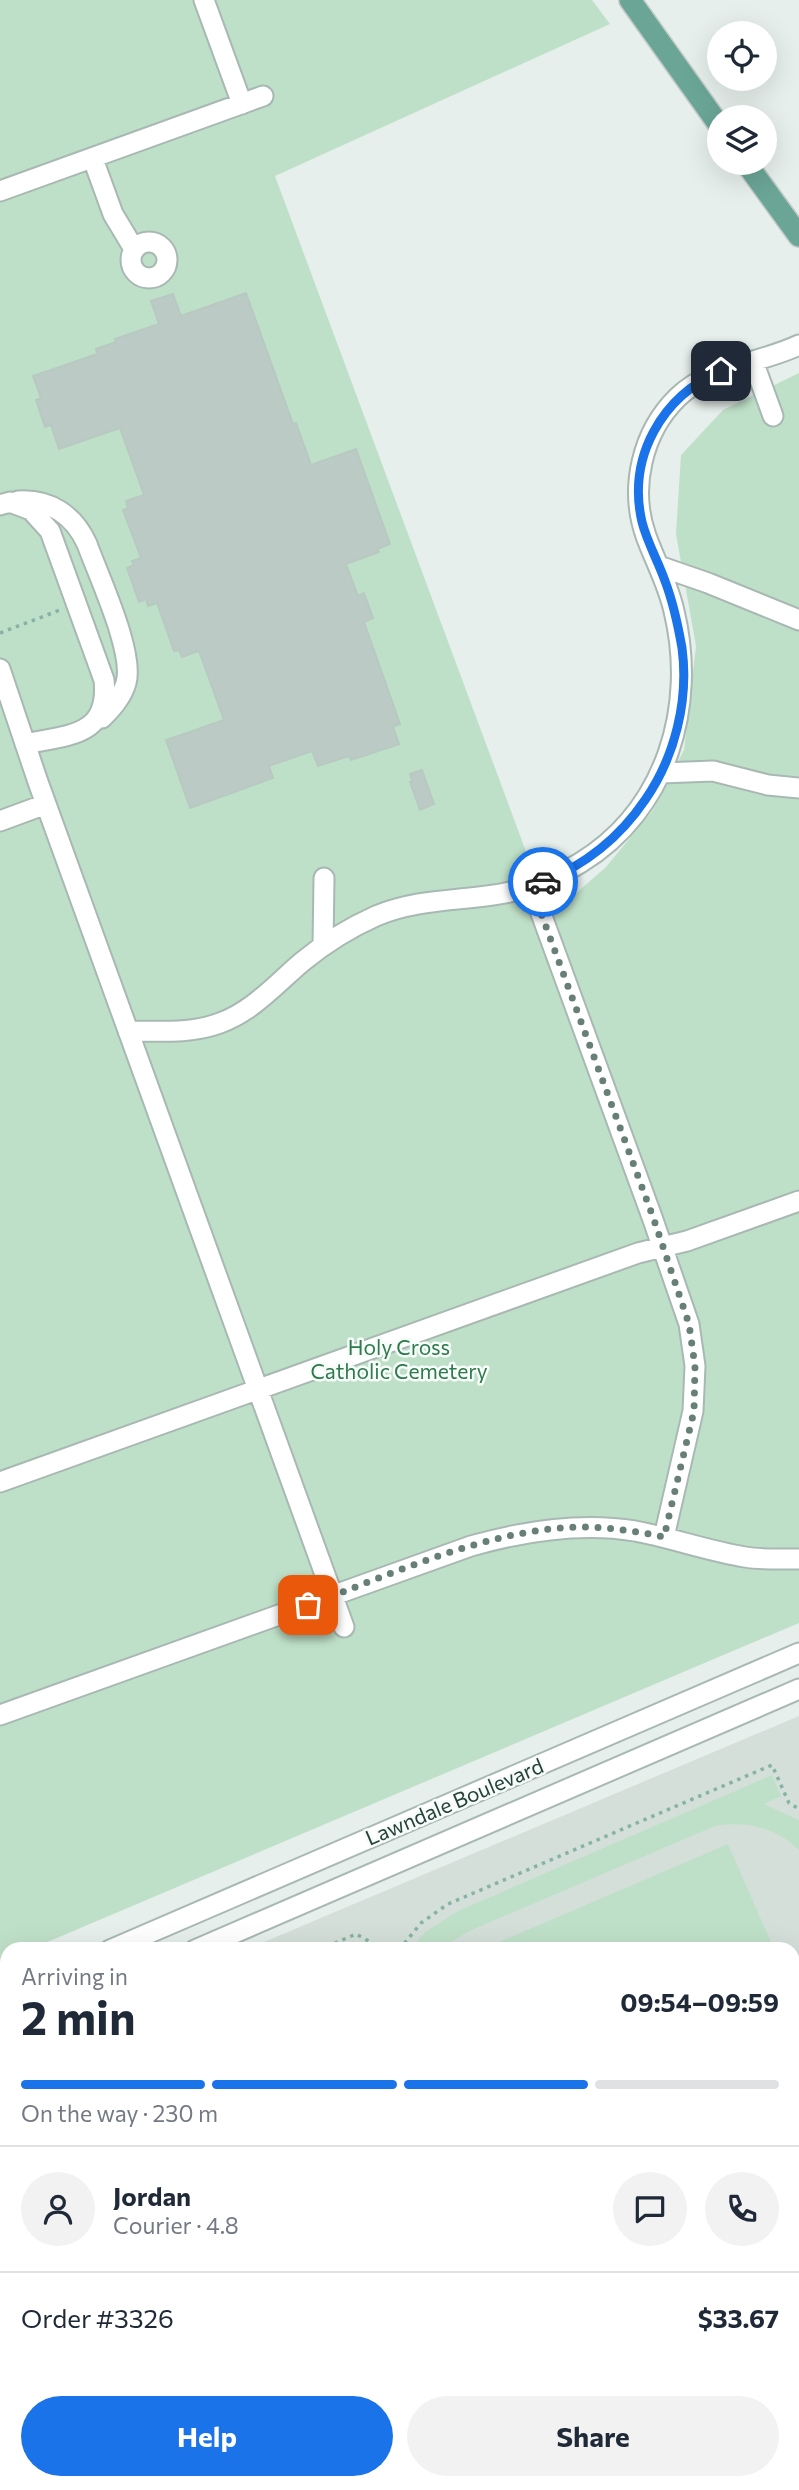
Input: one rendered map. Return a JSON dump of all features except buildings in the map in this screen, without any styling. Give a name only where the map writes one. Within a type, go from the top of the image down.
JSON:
[{"type":"main road","points":[[630,0],[707,108]]},
{"type":"main road","points":[[755,175],[799,236]]},
{"type":"street","points":[[204,0],[242,104]]},
{"type":"street","points":[[1,187],[93,159],[263,96]]},
{"type":"street","points":[[93,159],[113,214],[134,249]]},
{"type":"street","points":[[128,1031],[189,1030],[226,1021],[261,1000],[323,946],[364,921],[410,905],[499,894],[531,886],[579,864],[605,845],[641,806],[662,773],[679,717],[683,664],[675,613],[645,534],[639,502],[641,471],[647,443],[668,408],[690,387],[721,371],[799,345]]},
{"type":"street","points":[[753,361],[773,416]]},
{"type":"street","points":[[5,503],[37,502],[50,505],[72,519],[86,544],[124,645],[128,669],[127,683],[113,708],[90,727],[25,744]]},
{"type":"street","points":[[5,503],[31,510],[50,531],[104,680],[104,700],[90,727]]},
{"type":"street","points":[[659,566],[799,620]]},
{"type":"street","points":[[0,669],[46,804],[345,1627]]},
{"type":"street","points":[[662,773],[713,771],[768,785],[799,788]]},
{"type":"street","points":[[0,821],[46,804]]},
{"type":"street","points":[[323,946],[324,878]]},
{"type":"street","points":[[531,886],[689,1324],[695,1366],[694,1411],[664,1537]]},
{"type":"street","points":[[0,1482],[624,1257],[687,1241],[799,1202]]},
{"type":"street","points":[[0,1715],[471,1546],[521,1533],[559,1528],[606,1528],[664,1537],[747,1557],[799,1559]]},
{"type":"street","name":"Lawndale Boulevard","points":[[129,1942],[799,1653]]},
{"type":"street","name":"Lawndale Boulevard","points":[[214,1942],[799,1689]]},
{"type":"path","points":[[0,633],[77,604]]},
{"type":"path","points":[[406,1942],[421,1923],[448,1904],[772,1765],[789,1802],[799,1809]]},
{"type":"path","points":[[337,1942],[356,1934],[370,1942]]},
{"type":"shaded area","points":[[799,1716],[799,1942],[264,1942]]},
{"type":"green space","name":"Holy Cross Catholic Cemetery","points":[[0,0],[592,0],[610,24],[275,176],[550,916],[606,867],[653,810],[684,750],[696,646],[676,534],[681,455],[723,410],[799,373],[799,1623],[47,1942],[0,1942]]},
{"type":"green space","points":[[772,1775],[781,1796],[764,1804],[799,1820],[799,1850],[780,1836],[760,1828],[738,1824],[715,1826],[467,1932],[452,1942],[417,1942],[425,1932],[458,1911]]},
{"type":"green space","points":[[728,1844],[771,1942],[499,1942]]},
{"type":"way so far","points":[[308,1605],[471,1546],[521,1533],[578,1527],[635,1531],[664,1537],[694,1411],[695,1366],[689,1324],[653,1217],[531,886],[543,882]]},
{"type":"route","points":[[543,882],[592,856],[629,821],[662,773],[675,737],[683,681],[681,647],[671,598],[641,518],[641,471],[647,443],[668,408],[690,387],[721,371]]}]
